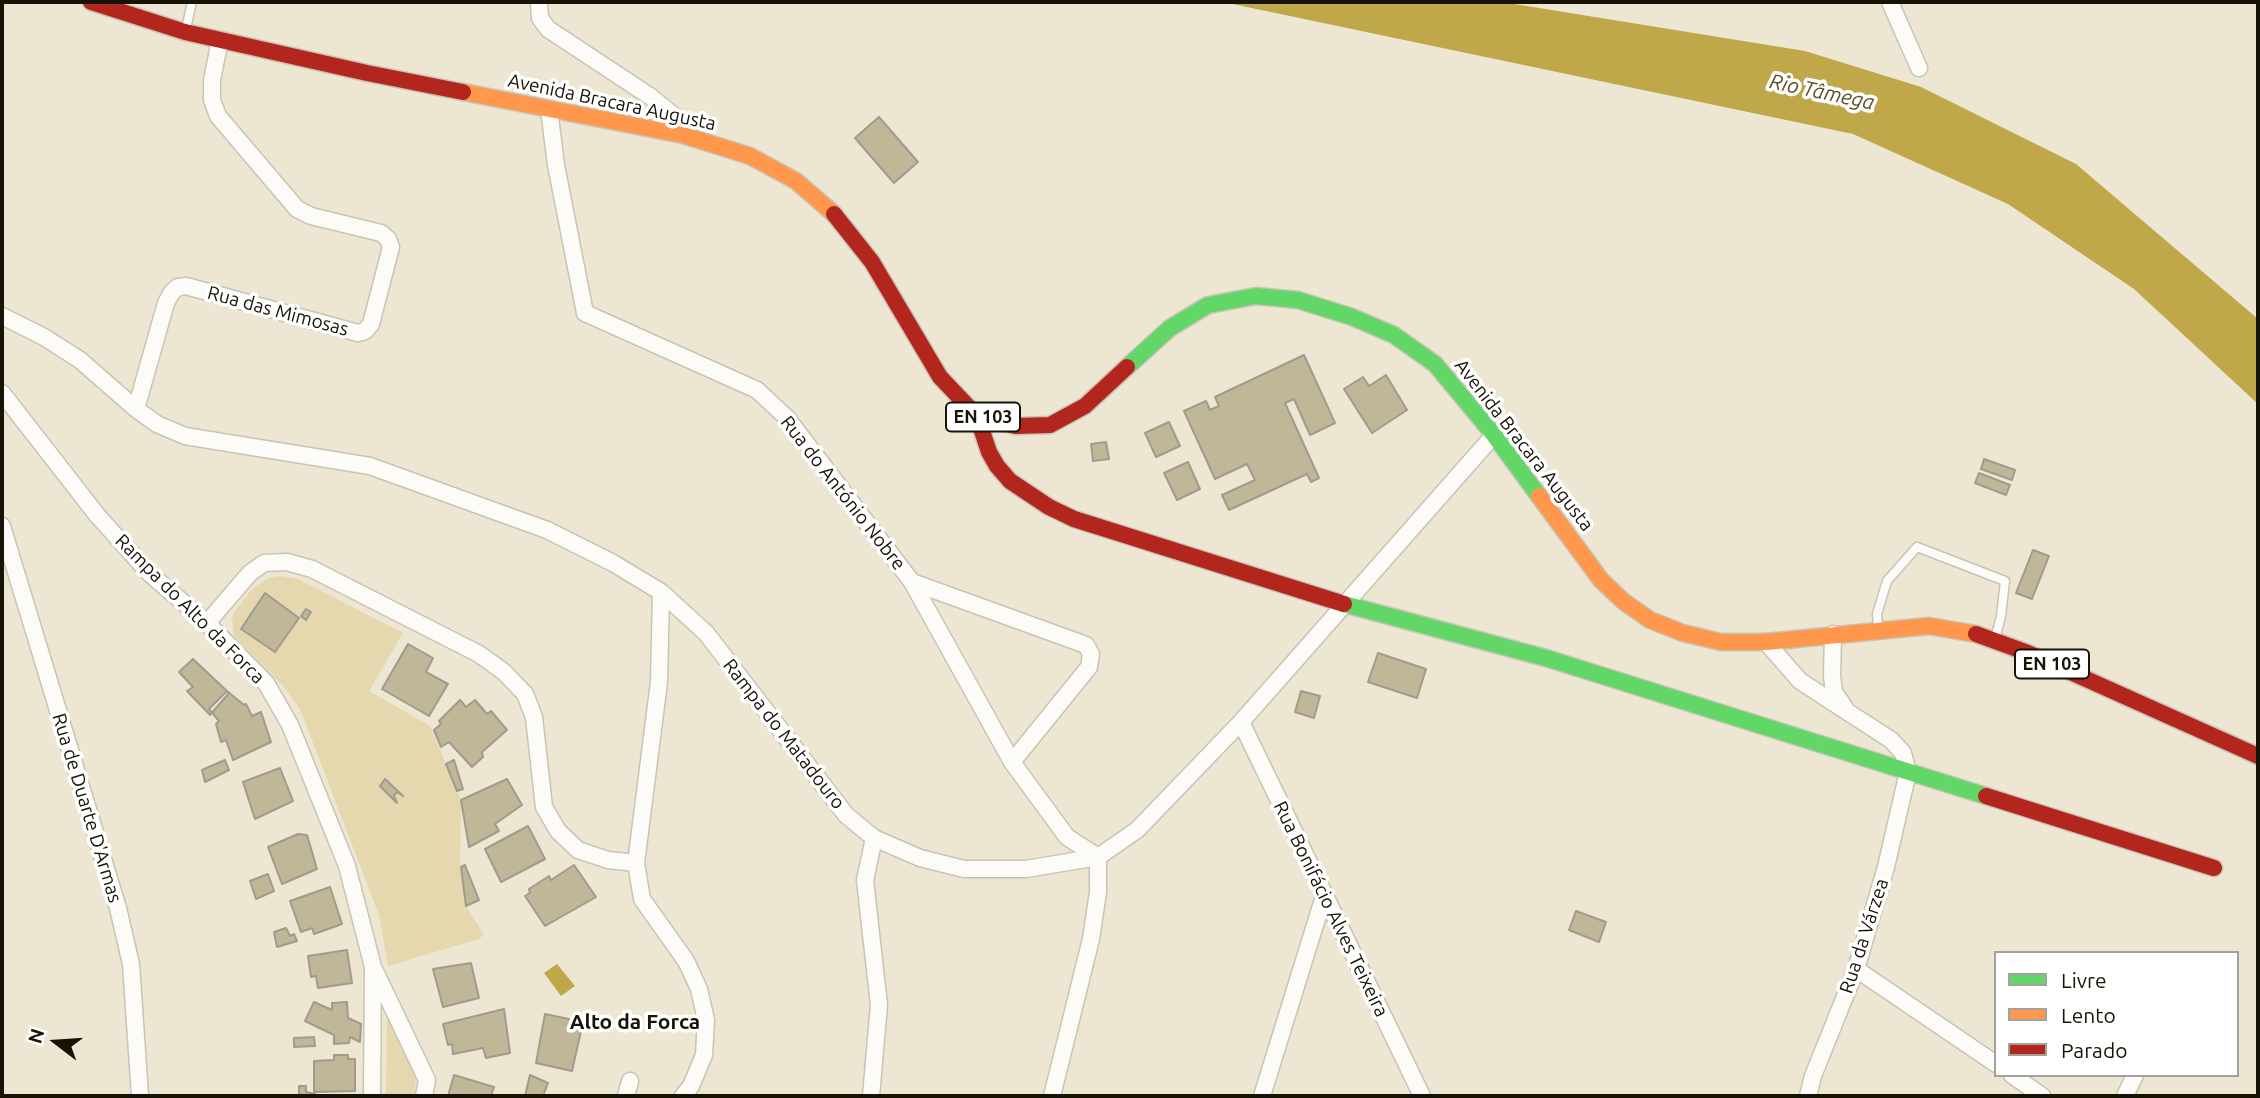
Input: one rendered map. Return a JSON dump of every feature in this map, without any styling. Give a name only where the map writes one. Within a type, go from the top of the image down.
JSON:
[{"type":"main road","name":"Avenida Bracara Augusta","points":[[91,2],[185,32],[367,73],[683,135],[750,156],[796,181],[836,216],[872,262],[940,377],[977,416],[1016,426],[1049,425],[1085,406],[1170,328],[1208,305],[1256,296],[1298,300],[1352,317],[1394,335],[1435,364],[1494,435],[1601,580],[1623,601],[1650,620],[1683,634],[1721,642],[1766,642],[1833,634]]},
{"type":"main road","points":[[977,416],[982,435],[997,466],[1010,481],[1049,508],[1097,527],[1343,604],[1546,658],[2214,868]]},
{"type":"main road","name":"EN 103","points":[[1833,634],[1929,626],[1995,639],[2258,756]]},
{"type":"street","points":[[539,2],[540,18],[548,29],[651,97],[679,120],[683,135]]},
{"type":"street","points":[[1890,2],[1919,68]]},
{"type":"street","name":"Rua das Mimosas","points":[[136,409],[166,303],[178,287],[186,286],[358,332],[365,331],[371,324],[391,247],[388,239],[381,233],[311,216],[297,209],[218,116],[212,100],[212,80],[220,40]]},
{"type":"street","name":"Rua do António Nobre","points":[[549,108],[556,165],[585,313],[757,390],[787,418],[912,582],[1012,762],[1068,837],[1098,857]]},
{"type":"street","name":"Rampa do Matadouro","points":[[2,316],[44,337],[80,360],[136,409],[158,424],[185,436],[370,466],[547,530],[613,563],[661,592],[706,634],[846,815],[874,838],[920,858],[964,869],[1026,869],[1098,857],[1137,830],[1241,722],[1494,435]]},
{"type":"street","name":"Rampa do Alto da Forca","points":[[2,393],[97,515],[149,573],[208,623],[266,684],[290,725],[347,866],[373,967],[372,1096]]},
{"type":"street","name":"Rua de Duarte D'Armas","points":[[3,535],[118,908],[131,964],[140,1096]]},
{"type":"street","points":[[208,623],[250,573],[264,562],[287,562],[312,569],[479,654],[504,672],[525,695],[534,717],[544,807],[558,831],[578,850],[608,860],[636,863]]},
{"type":"street","points":[[912,582],[1086,645],[1091,654],[1089,667],[1012,762]]},
{"type":"street","points":[[661,592],[659,682],[636,863],[642,899],[686,961],[699,989],[706,1020],[704,1055],[691,1086],[683,1096]]},
{"type":"street","points":[[1833,634],[1832,677],[1835,692],[1847,711]]},
{"type":"street","points":[[1766,642],[1800,681],[1891,740],[1903,753],[1908,772]]},
{"type":"street","name":"Rua Bonifácio Alves Teixeira","points":[[1241,722],[1422,1096]]},
{"type":"street","name":"Rua da Várzea","points":[[1808,1096],[1813,1076],[1856,969],[1886,867],[1908,772]]},
{"type":"street","points":[[871,1096],[879,1005],[865,880],[874,838]]},
{"type":"street","points":[[1052,1096],[1091,939],[1098,892],[1098,857]]},
{"type":"street","points":[[1262,1096],[1324,896]]},
{"type":"street","points":[[373,967],[426,1080],[424,1096]]},
{"type":"street","points":[[1856,969],[1994,1064]]},
{"type":"street","points":[[2014,1077],[2042,1096]]},
{"type":"street","points":[[2125,1096],[2134,1077]]},
{"type":"lane","points":[[185,32],[192,2]]},
{"type":"lane","points":[[1879,630],[1877,614],[1887,581],[1917,547],[2005,581],[1995,639]]},
{"type":"shaded area","points":[[281,576],[298,579],[403,633],[369,691],[430,726],[461,800],[460,863],[466,906],[484,935],[478,939],[388,966],[379,915],[300,709],[284,687],[234,636],[234,613],[245,598],[253,588],[269,578]]},
{"type":"shaded area","points":[[387,1008],[416,1079],[414,1096],[386,1096]]},
{"type":"water","name":"Rio Tâmega","points":[[1223,2],[1502,2],[1805,51],[1921,87],[2076,164],[2258,319],[2258,404],[2134,289],[2008,204],[1853,134]]},
{"type":"water","points":[[557,964],[575,986],[561,996],[544,973]]},
{"type":"building","points":[[879,117],[918,162],[894,183],[855,138]]},
{"type":"building","points":[[1304,355],[1335,423],[1310,435],[1294,399],[1285,403],[1319,478],[1311,482],[1307,474],[1229,510],[1222,495],[1255,480],[1247,464],[1215,479],[1184,411],[1206,401],[1210,410],[1219,406],[1215,397]]},
{"type":"building","points":[[1386,375],[1407,410],[1372,433],[1344,389],[1363,377],[1369,386]]},
{"type":"building","points":[[1169,422],[1180,446],[1156,457],[1145,433]]},
{"type":"building","points":[[1106,442],[1109,459],[1093,461],[1091,444]]},
{"type":"building","points":[[1984,459],[2015,470],[2012,480],[1981,469]]},
{"type":"building","points":[[1188,462],[1200,489],[1177,500],[1164,473]]},
{"type":"building","points":[[1979,473],[2010,485],[2006,495],[1975,483]]},
{"type":"building","points":[[2033,550],[2049,556],[2032,599],[2016,593]]},
{"type":"building","points":[[265,593],[299,618],[275,652],[241,629]]},
{"type":"building","points":[[306,609],[311,612],[306,620],[301,616]]},
{"type":"building","points":[[408,644],[433,658],[426,672],[448,684],[429,716],[382,689]]},
{"type":"building","points":[[1378,653],[1426,669],[1417,698],[1368,682]]},
{"type":"building","points":[[193,659],[229,693],[210,715],[187,691],[193,687],[179,672]]},
{"type":"building","points":[[227,691],[246,704],[252,716],[261,712],[271,742],[233,760],[226,740],[221,742],[216,724],[219,721],[209,709]]},
{"type":"building","points":[[1301,691],[1320,696],[1314,718],[1295,712]]},
{"type":"building","points":[[460,700],[466,707],[475,700],[487,714],[491,711],[507,730],[482,752],[483,757],[472,767],[449,742],[441,747],[434,730],[441,724],[439,721]]},
{"type":"building","points":[[225,760],[229,770],[205,782],[202,770]]},
{"type":"building","points":[[454,760],[463,789],[457,791],[446,764]]},
{"type":"building","points":[[280,768],[293,801],[255,819],[243,782]]},
{"type":"building","points":[[385,779],[403,796],[397,792],[394,796],[397,803],[380,786]]},
{"type":"building","points":[[507,779],[522,805],[495,824],[499,831],[469,847],[461,800]]},
{"type":"building","points":[[528,826],[545,859],[501,882],[485,849]]},
{"type":"building","points":[[298,834],[307,835],[317,869],[282,884],[268,847]]},
{"type":"building","points":[[465,865],[479,900],[466,906],[461,867]]},
{"type":"building","points":[[574,865],[596,897],[545,926],[525,896],[530,893],[529,889],[549,876],[551,880]]},
{"type":"building","points":[[268,874],[274,891],[256,899],[250,881]]},
{"type":"building","points":[[330,887],[342,924],[314,934],[312,928],[301,932],[290,901]]},
{"type":"building","points":[[1576,911],[1606,922],[1599,942],[1569,930]]},
{"type":"building","points":[[286,928],[290,936],[294,934],[297,941],[277,947],[274,932]]},
{"type":"building","points":[[347,950],[352,983],[318,988],[316,976],[311,977],[308,956]]},
{"type":"building","points":[[471,963],[479,998],[443,1007],[433,969]]},
{"type":"building","points":[[314,1002],[332,1010],[332,1003],[347,1002],[348,1018],[361,1024],[360,1042],[350,1037],[349,1043],[334,1044],[334,1035],[305,1021]]},
{"type":"building","points":[[504,1009],[510,1053],[486,1058],[483,1048],[453,1054],[452,1044],[448,1045],[443,1024]]},
{"type":"building","points":[[545,1014],[583,1022],[572,1071],[536,1063]]},
{"type":"building","points":[[314,1037],[315,1046],[294,1047],[294,1038]]},
{"type":"building","points":[[334,1055],[348,1055],[348,1059],[355,1059],[355,1091],[314,1092],[314,1061],[334,1060]]},
{"type":"building","points":[[454,1075],[494,1087],[491,1096],[448,1096]]},
{"type":"building","points":[[530,1075],[548,1083],[543,1096],[525,1096]]},
{"type":"building","points":[[299,1086],[306,1086],[306,1092],[315,1096],[299,1096]]},
{"type":"traffic: fast","points":[[1127,367],[1170,328],[1208,305],[1256,296],[1298,300],[1352,317],[1394,335],[1435,364],[1494,435],[1539,496]]},
{"type":"traffic: fast","points":[[1344,604],[1546,658],[1986,796]]},
{"type":"traffic: slow","points":[[463,92],[683,135],[750,156],[796,181],[834,214]]},
{"type":"traffic: slow","points":[[1539,496],[1601,580],[1623,601],[1650,620],[1683,633],[1721,642],[1766,642],[1929,626],[1976,634]]},
{"type":"traffic: jam","points":[[91,2],[185,32],[463,92]]},
{"type":"traffic: jam","points":[[834,214],[872,262],[940,377],[977,416],[1016,426],[1050,425],[1085,406],[1127,367]]},
{"type":"traffic: jam","points":[[977,416],[989,452],[997,466],[1010,481],[1049,507],[1074,519],[1344,604]]},
{"type":"traffic: jam","points":[[1976,634],[2028,653],[2258,756]]},
{"type":"traffic: jam","points":[[1986,796],[2214,868]]},
{"type":"district","name":"Alto da Forca","points":[[635,1022]]}]
